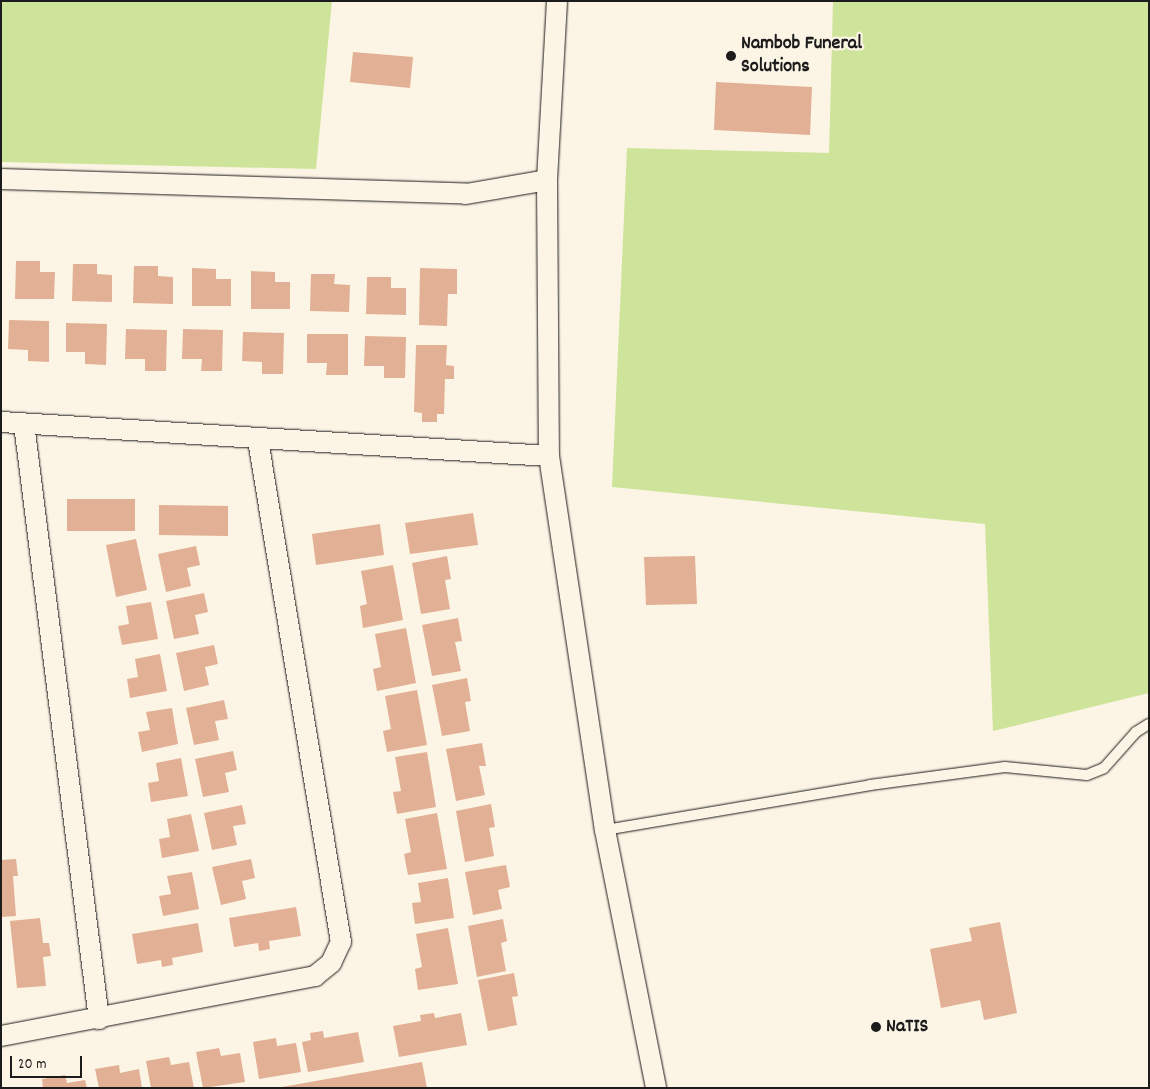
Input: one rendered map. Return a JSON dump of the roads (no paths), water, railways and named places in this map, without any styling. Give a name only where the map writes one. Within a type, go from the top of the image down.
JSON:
[{"type":"street","points":[[557,1],[547,180],[549,456],[605,830],[656,1088]]},
{"type":"street","points":[[1,179],[466,194],[547,180]]},
{"type":"street","points":[[1,422],[258,440],[549,456]]},
{"type":"street","points":[[24,424],[99,1019]]},
{"type":"street","points":[[1,1036],[99,1019],[315,976],[331,963],[341,942],[258,440]]},
{"type":"lane","points":[[605,830],[870,785],[1005,767],[1087,775],[1104,768],[1136,732],[1149,724]]},
{"type":"place","name":"Nambob Funeral Solutions","points":[[731,56]]},
{"type":"place","name":"NaTIS","points":[[876,1027]]}]
